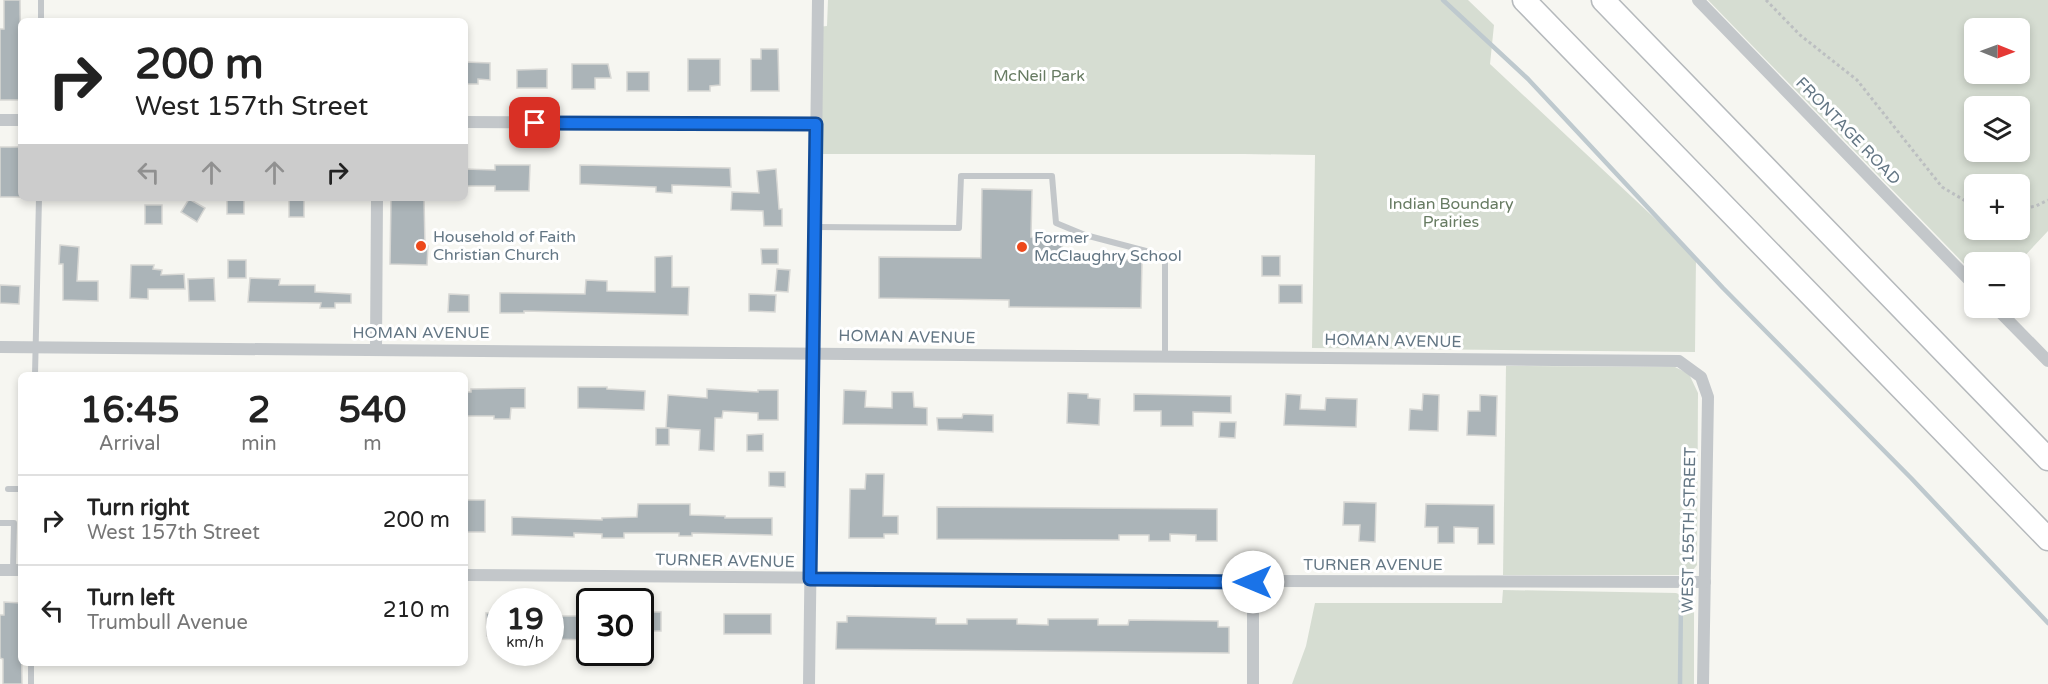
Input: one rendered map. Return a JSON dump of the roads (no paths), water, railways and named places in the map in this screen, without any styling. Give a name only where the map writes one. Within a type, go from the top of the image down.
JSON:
[{"type":"highway","points":[[1524,0],[2048,539]]},
{"type":"highway","points":[[1603,0],[2048,459]]},
{"type":"street","points":[[809,684],[818,0]]},
{"type":"street","name":"FRONTAGE ROAD","points":[[1698,0],[1964,275]]},
{"type":"street","points":[[0,120],[18,120]]},
{"type":"street","points":[[468,122],[816,124]]},
{"type":"street","points":[[375,350],[377,201]]},
{"type":"street","points":[[2006,318],[2048,361]]},
{"type":"street","name":"HOMAN AVENUE","points":[[0,347],[1679,361],[1701,377]]},
{"type":"street","name":"WEST 155TH STREET","points":[[1701,377],[1708,397],[1703,684]]},
{"type":"street","points":[[0,570],[17,570]]},
{"type":"street","name":"TURNER AVENUE","points":[[468,575],[1253,582],[1705,582]]},
{"type":"street","points":[[1253,582],[1253,684]]},
{"type":"lane","points":[[41,0],[41,18]]},
{"type":"lane","points":[[815,227],[959,228],[961,176],[1052,176],[1056,223],[1085,235],[1165,256],[1165,356]]},
{"type":"lane","points":[[35,372],[39,201]]},
{"type":"lane","points":[[8,489],[18,489]]},
{"type":"lane","points":[[0,522],[14,523],[17,570]]},
{"type":"lane","points":[[31,666],[31,684]]},
{"type":"waterway","points":[[1443,0],[1528,79],[1723,288],[1911,478],[2048,623]]},
{"type":"waterway","points":[[1680,684],[1681,600]]},
{"type":"place","name":"Household of Faith Christian Church","points":[[421,246]]},
{"type":"place","name":"Former McClaughry School","points":[[1022,247]]},
{"type":"park label","name":"McNeil Park","points":[[1039,76]]},
{"type":"park label","name":"Indian Boundary Prairies","points":[[1451,213]]}]
